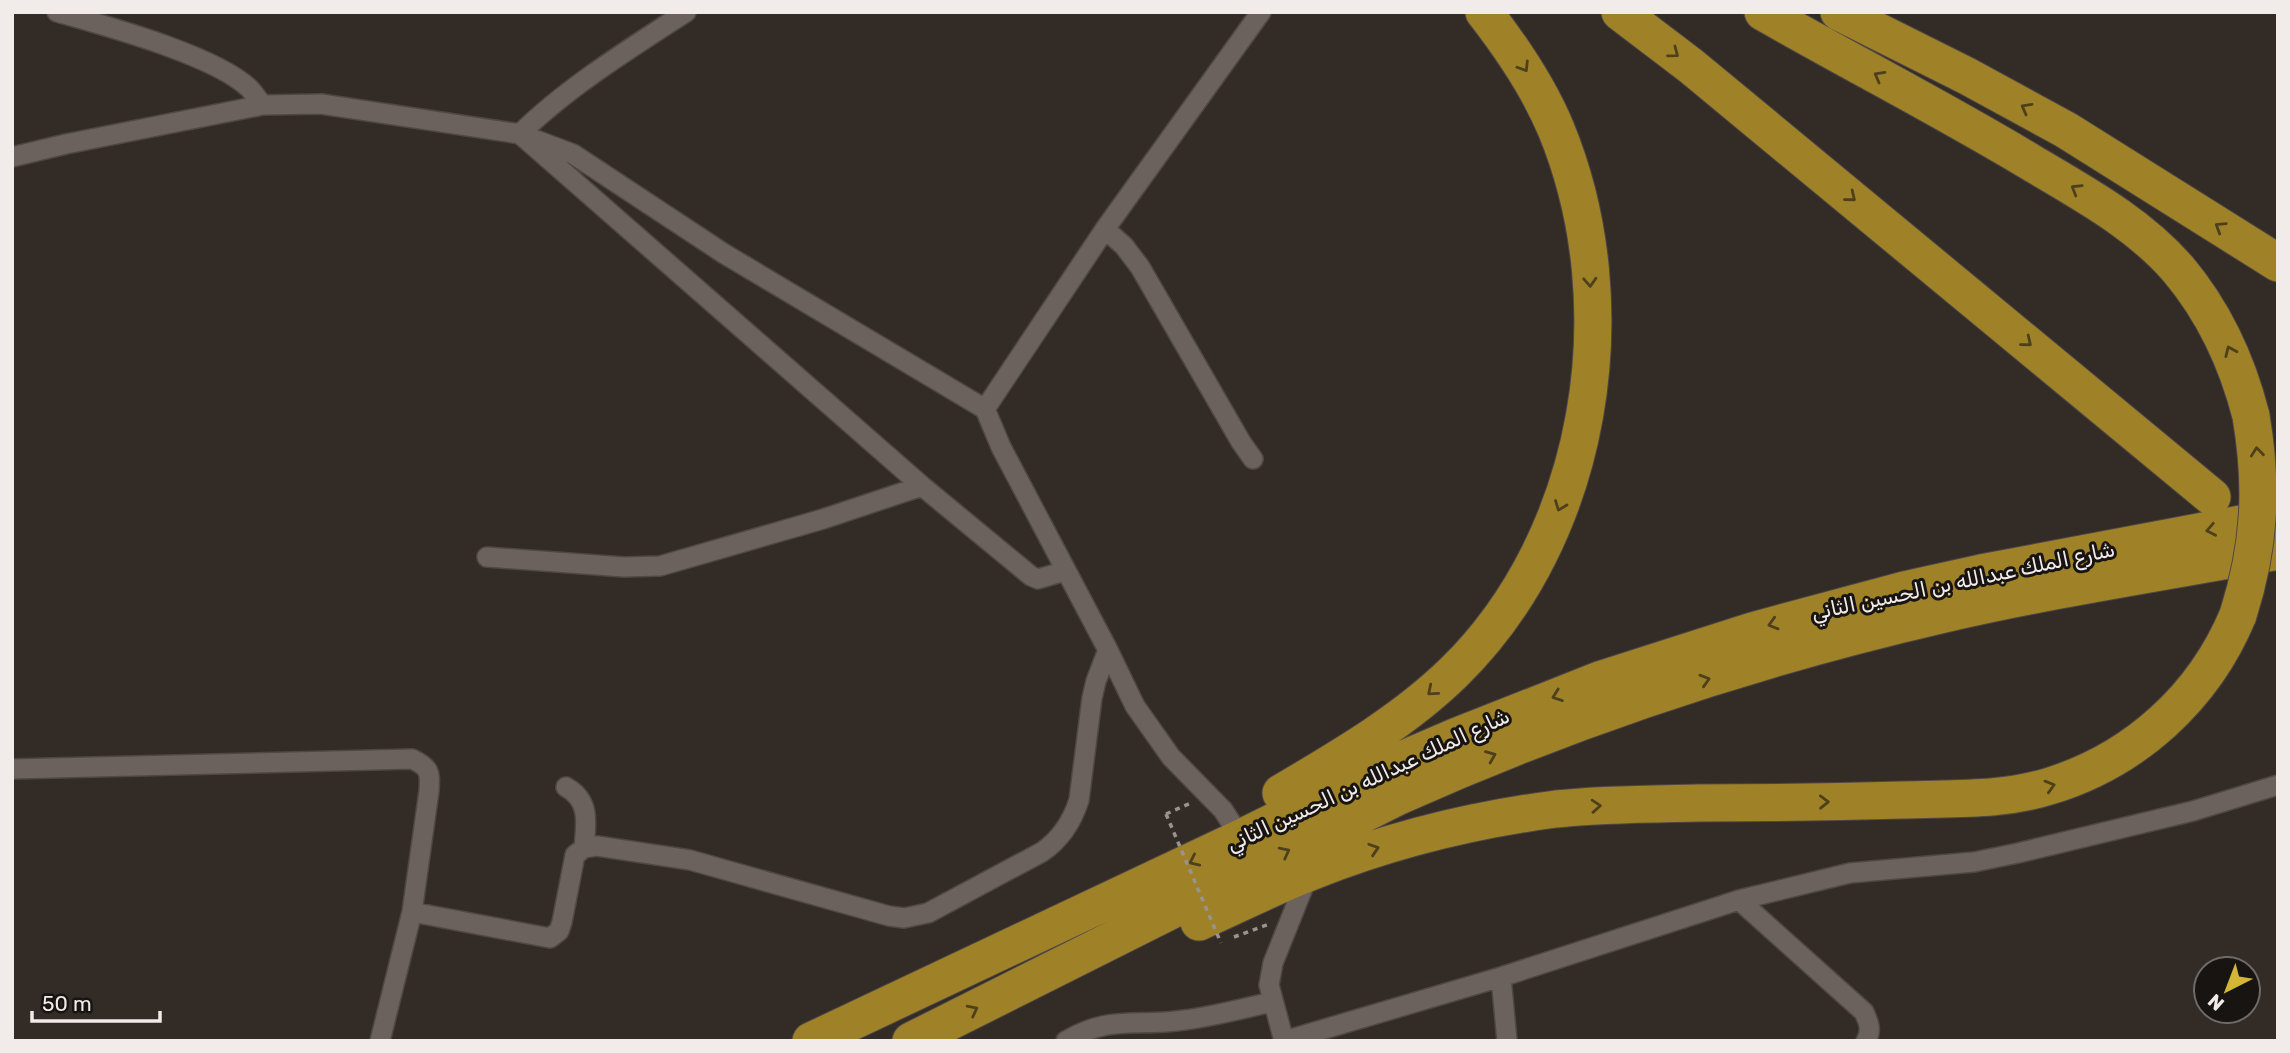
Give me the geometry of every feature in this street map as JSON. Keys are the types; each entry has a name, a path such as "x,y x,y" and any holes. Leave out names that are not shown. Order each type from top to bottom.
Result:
{"highway":[{"path":"1241,838 1254,817 1271,799 1388,725 1454,673 1474,651 1510,603 1541,551 1573,466 1586,407 1591,347 1591,283 1585,232 1577,195 1556,129 1524,67 1484,12"},
{"path":"1620,12 1701,74 2212,497"},
{"path":"1016,988 1044,989 1071,982 1310,872 1380,847 1473,822 1558,809 1644,803 1857,802 1980,798 2048,787 2111,760 2166,719 2207,674 2238,615 2253,561 2260,483 2251,416 2243,383 2231,352 2210,313 2177,268 2128,222 2017,154 1763,12"},
{"path":"1839,12 1967,76 2066,130 2278,263"},
{"name":"شارع الملك عبدالله بن الحسين الثاني","path":"811,1041 1241,838 1311,802 1467,732 1602,679 1726,638 1828,609 1981,573 2278,517"},
{"name":"شارع الملك عبدالله بن الحسين الثاني","path":"912,1041 1399,796 1463,767 1619,708 1779,657 1940,615 2022,597 2278,551"}],"street":[{"path":"57,12 170,49 221,70 248,88 262,105"},
{"path":"520,134 563,97 686,12"},
{"path":"985,409 1105,229 1261,12"},
{"path":"12,157 262,105 321,104 520,134 573,154 723,253 985,409 1001,447 1146,724 1171,757 1223,810 1241,838"},
{"path":"520,134 922,485 1031,576 1038,579 1065,571"},
{"path":"1105,229 1124,246 1140,267 1252,459"},
{"path":"487,557 624,567 660,566 811,522 922,485"},
{"path":"412,912 550,938 559,931 562,922 575,855 584,848 597,846 690,860 889,916 904,918 929,913 1056,842 1074,815 1079,800 1092,698 1108,650"},
{"path":"12,769 412,759 423,764 430,774 412,912 380,1041"},
{"path":"1310,872 1273,963 1269,985 1284,1041 1501,977 1739,900 1850,873 1974,862 2018,853 2193,811 2278,785"},
{"path":"566,787 581,798 585,807 584,848"},
{"path":"1739,900 1864,1012 1870,1032 1866,1041"},
{"path":"1501,977 1507,1041"},
{"path":"1066,1041 1098,1025 1119,1022 1174,1022 1272,1002"}],"path":[{"path":"1186,805 1166,814 1222,943"},
{"path":"1233,938 1255,928"}]}
